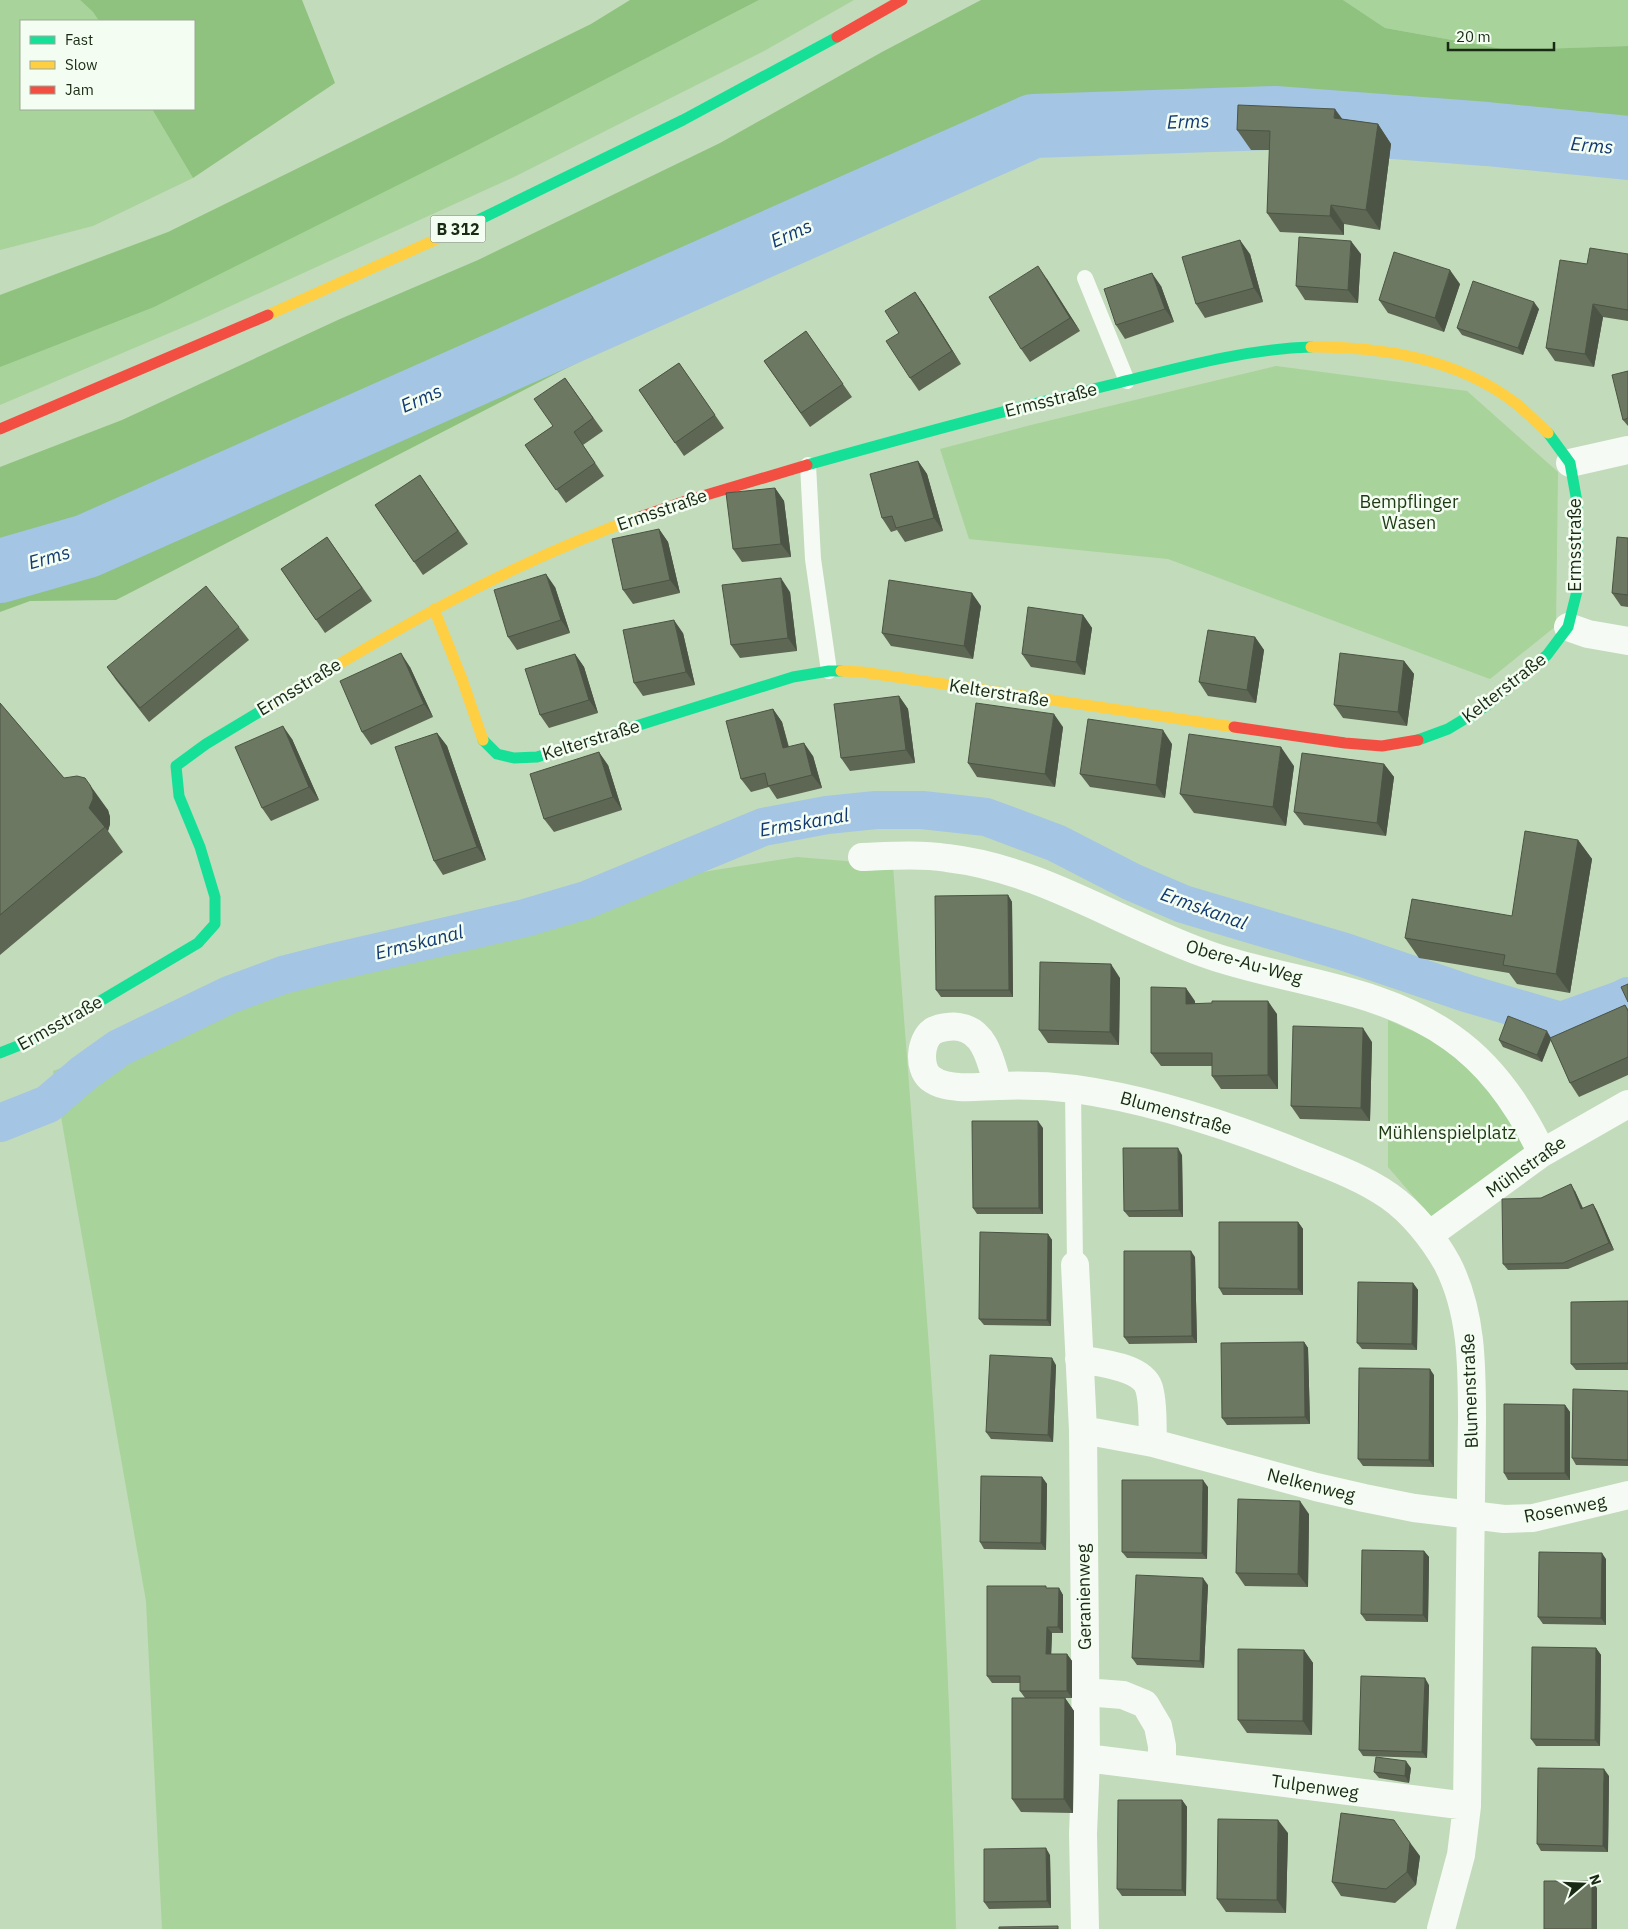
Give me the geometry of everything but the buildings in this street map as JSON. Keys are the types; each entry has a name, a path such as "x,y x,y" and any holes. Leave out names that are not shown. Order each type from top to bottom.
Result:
{"main road":[{"name":"B 312","path":"0,429 270,314 485,217 753,82 840,36 902,0"},
{"name":"Ermsstraße","path":"0,1053 38,1038 198,943 215,924 215,897 200,847 179,796 176,766 221,734 434,609 521,564 595,533 686,501 1007,410 1225,357 1286,348 1330,347 1379,350 1431,362 1478,380 1514,402 1548,433 1570,463 1577,502 1578,551 1577,591 1568,627"},
{"name":"Kelterstraße","path":"434,609 462,679 483,740 497,754 514,758 537,757 793,677 829,671 889,676 1188,722 1345,743 1382,746 1416,741 1448,730 1486,706 1548,655 1568,627"}],"street":[{"path":"1570,463 1628,450"},
{"path":"1568,627 1588,634 1628,641"},
{"name":"Obere-Au-Weg","path":"862,857 908,856 948,858 1014,874 1078,897 1143,928 1213,956 1367,997 1400,1009 1429,1023 1453,1038 1480,1061 1505,1091 1534,1136 1542,1153"},
{"name":"Blumenstraße","path":"998,1086 1073,1089 1128,1098 1232,1128 1336,1168 1368,1183 1390,1197 1428,1235 1447,1263 1460,1298 1469,1332 1472,1364 1471,1515 1467,1806 1461,1855 1441,1929"},
{"name":"Mühlstraße","path":"1428,1235 1542,1153 1628,1104"},
{"name":"Geranienweg","path":"1075,1265 1082,1430 1086,1758 1083,1834 1084,1929"},
{"path":"1079,1360 1136,1372 1148,1386 1152,1413 1153,1443"},
{"name":"Nelkenweg","path":"1082,1430 1153,1443 1345,1494 1414,1508 1471,1515"},
{"name":"Rosenweg","path":"1471,1515 1504,1519 1533,1518 1628,1495"},
{"path":"1085,1692 1123,1695 1145,1704 1158,1726 1162,1746 1162,1766"},
{"name":"Tulpenweg","path":"1086,1758 1162,1766 1467,1806"}],"lane":[{"path":"1085,278 1127,381"},
{"path":"808,465 813,559 829,671"},
{"path":"1073,1089 1075,1265"}],"green space":[{"path":"0,0 80,0 98,20 20,20 20,110 153,110 193,178 93,226 0,250"},
{"path":"80,0 302,0 335,83 193,178 153,110 195,110 195,20 98,20"},
{"path":"630,0 759,0 476,146 154,307 0,367 0,295 168,232 591,24"},
{"path":"759,0 854,0 764,51 514,177 200,320 0,405 0,360 476,146"},
{"path":"981,0 1343,0 1385,28 1508,50 1628,46 1628,135 1375,127 1242,119 1052,126 563,370 116,600 30,601 0,612 0,467 122,420 340,319 478,260 720,143 882,52"},
{"path":"1343,0 1628,0 1628,46 1508,50 1385,28"},
{"name":"Bempflinger Wasen","path":"1276,366 1467,391 1558,472 1556,626 1490,679 1168,559 969,539 940,449"},
{"path":"797,857 893,865 936,1447 953,1808 956,1929 162,1929 146,1601 53,1071 277,991 590,890"},
{"name":"Mühlenspielplatz","path":"1388,1020 1439,1043 1483,1083 1514,1117 1527,1148 1433,1219 1388,1167"}],"waterway":[{"name":"Erms","path":"0,571 87,546 1033,126 1275,118 1487,134 1628,148"},
{"name":"Ermskanal","path":"0,1123 48,1104 84,1073 119,1048 229,995 283,975 525,918 586,900 763,827 827,815 876,810 922,810 986,817 1056,843 1132,882 1183,904 1345,952 1466,993 1561,1021 1628,996"}],"traffic: fast":[{"path":"466,226 683,120 837,37"},
{"path":"807,465 1001,412 1190,365 1262,351 1311,347"},
{"path":"1418,740 1448,729 1486,706 1547,655 1568,627 1577,591 1577,502 1570,463 1548,433"},
{"path":"483,740 497,754 514,758 537,757 793,677 841,671"},
{"path":"0,1053 38,1038 198,943 215,924 215,897 200,847 179,796 176,766 206,744 264,709"}],"traffic: slow":[{"path":"268,315 466,226"},
{"path":"1311,347 1364,349 1417,358 1443,365 1492,387 1514,402 1548,433"},
{"path":"264,709 447,603 542,557 640,517"},
{"path":"434,609 462,679 483,740"},
{"path":"841,671 862,672 1234,727"}],"traffic: jam":[{"path":"837,37 902,0"},
{"path":"0,429 268,315"},
{"path":"640,517 686,501 807,465"},
{"path":"1234,727 1345,743 1382,746 1418,740"}]}
